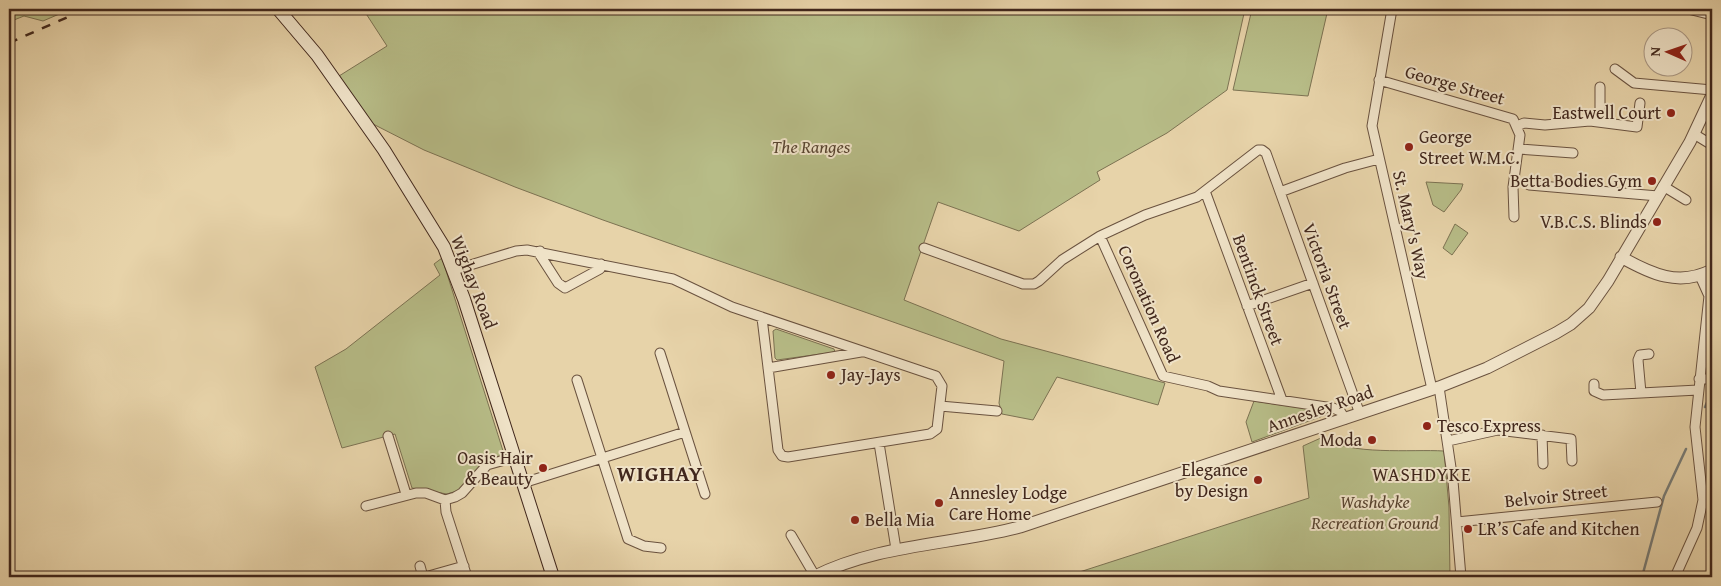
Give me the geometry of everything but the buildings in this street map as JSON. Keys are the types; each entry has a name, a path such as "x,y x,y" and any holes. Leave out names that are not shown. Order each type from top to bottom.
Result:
{"main road":[{"name":"Wighay Road","path":"278,9 317,55 388,155 435,230 454,270 553,577"}],"street":[{"name":"St. Mary's Way","path":"1392,9 1372,126 1448,441 1461,577"},
{"path":"1688,9 1712,14"},
{"path":"1616,69 1634,83 1712,90"},
{"name":"George Street","path":"1379,80 1513,119 1518,126 1519,149 1513,187 1514,217"},
{"path":"1600,86 1600,122"},
{"name":"Annesley Road","path":"814,577 852,561 896,549 992,534 1020,527 1360,414 1487,368 1571,324 1598,296 1694,134 1712,95"},
{"path":"1518,126 1528,123 1545,125 1600,122 1637,127 1640,103"},
{"path":"1694,134 1712,145"},
{"path":"1519,149 1572,154"},
{"name":"Victoria Street","path":"1205,191 1258,150 1266,153 1360,414"},
{"path":"1280,192 1345,168 1379,159"},
{"path":"1529,185 1660,191 1686,200"},
{"path":"924,248 1029,285 1039,281 1062,260 1100,236 1144,215 1197,197 1205,191"},
{"name":"Bentinck Street","path":"1205,191 1282,400"},
{"name":"Coronation Road","path":"1100,236 1163,376 1208,386 1219,392 1334,408 1340,410 1345,419"},
{"path":"454,270 516,251 540,251 673,279 732,307 936,376 942,386 938,426 933,433 788,457 782,456 778,450 762,318"},
{"path":"540,251 540,255 558,283 566,288 600,268 601,264"},
{"path":"1621,257 1647,271 1666,277 1686,279 1700,276 1712,270"},
{"path":"1675,577 1708,500 1695,427 1709,296 1700,276"},
{"path":"1247,306 1313,283"},
{"path":"768,368 863,352"},
{"path":"660,353 705,494"},
{"path":"1641,392 1638,360 1640,355 1649,354"},
{"path":"1699,379 1712,379"},
{"path":"577,380 628,540 644,546 661,548"},
{"path":"1594,384 1594,391 1603,395 1698,390"},
{"path":"940,406 997,411"},
{"path":"1448,441 1498,430 1542,434 1571,439 1572,460"},
{"path":"523,483 685,432"},
{"path":"1542,434 1544,464"},
{"path":"388,436 406,494"},
{"path":"878,442 896,549"},
{"path":"366,506 406,494 426,493 445,500 462,493 487,465 515,457"},
{"path":"445,500 446,512 467,577"},
{"name":"Belvoir Street","path":"1457,522 1657,502"},
{"path":"791,535 814,577"},
{"path":"420,566 424,577 464,566"}],"green space":[{"path":"9,9 71,9 43,21 24,16 14,20"},
{"name":"The Ranges","path":"363,9 1245,9 1227,90 1167,133 1097,172 1100,180 1019,231 938,202 904,300 1001,339 1165,383 1158,405 1057,377 1033,420 1002,414 999,403 1004,361 603,220 424,150 373,124 339,76 387,46"},
{"path":"1252,9 1328,9 1308,96 1233,90"},
{"path":"1426,182 1463,184 1461,190 1444,212 1433,205"},
{"path":"1455,224 1468,233 1452,255 1443,248"},
{"path":"442,258 504,454 483,462 460,490 447,494 412,488 395,434 342,448 315,367 346,349 440,275 434,264"},
{"path":"776,329 834,349 835,352 777,360 775,358 773,331"},
{"path":"1254,401 1315,410 1328,414 1252,442 1246,422"},
{"name":"Washdyke Recreation Ground","path":"1323,437 1334,443 1364,449 1444,451 1449,507 1450,577 1064,577 1309,498 1303,446"}],"waterway":[{"path":"1705,407 1712,391"},
{"path":"1642,577 1664,496 1686,449"}],"railway":[{"path":"9,43 86,9"}],"place":[{"name":"Eastwell Court","path":"1671,113"},
{"name":"George Street W.M.C.","path":"1409,147"},
{"name":"Betta Bodies Gym","path":"1652,181"},
{"name":"V.B.C.S. Blinds","path":"1657,222"},
{"name":"Jay-Jays","path":"831,375"},
{"name":"Tesco Express","path":"1427,426"},
{"name":"Moda","path":"1372,440"},
{"name":"Oasis Hair & Beauty","path":"543,468"},
{"name":"Elegance by Design","path":"1258,480"},
{"name":"Annesley Lodge Care Home","path":"939,503"},
{"name":"Bella Mia","path":"855,520"},
{"name":"LR’s Cafe and Kitchen","path":"1468,529"}],"district":[{"name":"WIGHAY","path":"660,473"},
{"name":"WASHDYKE","path":"1422,474"}]}
